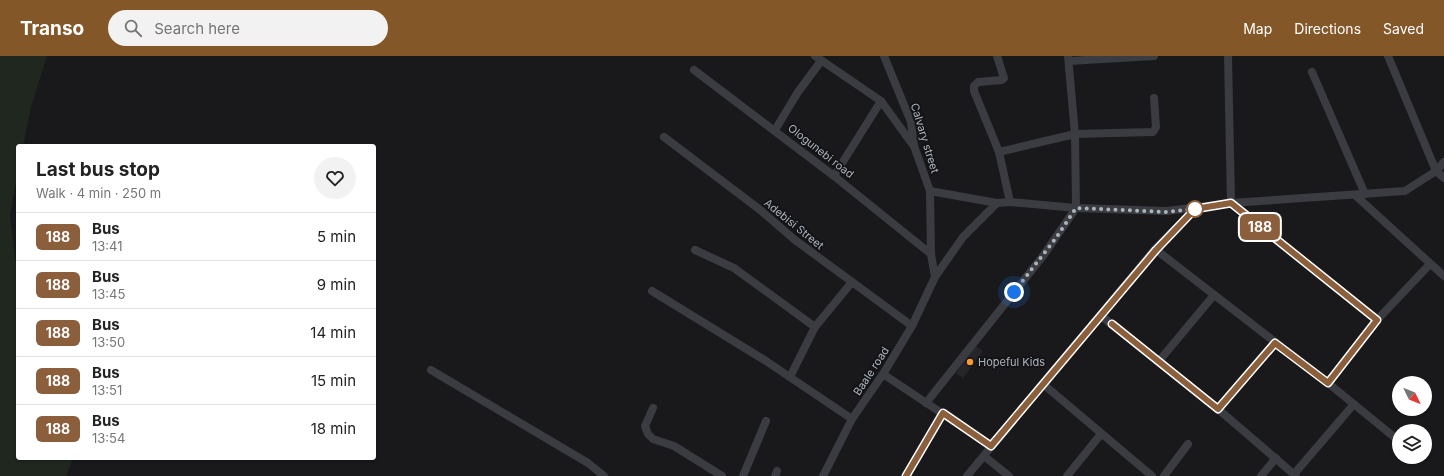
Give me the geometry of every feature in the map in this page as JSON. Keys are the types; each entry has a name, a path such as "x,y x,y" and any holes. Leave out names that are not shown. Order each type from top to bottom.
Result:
{"street":[{"name":"Calvary street","path":"884,56 910,122 914,146 930,191 931,254 935,277"},
{"path":"997,56 1004,78 1002,80 978,82 974,86 974,91 999,152 1010,202"},
{"path":"926,403 1043,256 1076,208 1075,134 1069,58 1154,56"},
{"path":"1228,56 1231,203"},
{"path":"1388,56 1436,171 1444,178"},
{"path":"775,130 818,58 881,101 914,146"},
{"name":"Ologunebi road","path":"694,70 775,130 931,254"},
{"path":"1312,72 1365,194"},
{"path":"999,152 1075,134 1153,132 1156,127 1154,98"},
{"path":"834,176 881,101"},
{"name":"Adebisi Street","path":"664,137 852,282 912,326"},
{"path":"930,191 997,203 1010,202 1076,208 1167,212 1231,203 1405,191 1436,171 1444,162"},
{"path":"1355,195 1444,276"},
{"name":"Baale road","path":"823,476 852,419 883,374 912,326 935,277 963,237 997,203"},
{"path":"1231,203 1377,320"},
{"path":"967,476 1100,315 1156,250 1195,209"},
{"path":"695,250 734,268 815,327"},
{"path":"1156,250 1328,383 1392,435"},
{"path":"1328,383 1377,320 1430,264"},
{"path":"790,377 815,327 852,282"},
{"path":"652,291 790,377 852,419"},
{"path":"1159,361 1214,295"},
{"path":"1100,315 1218,409 1295,475 1354,404"},
{"path":"1218,409 1275,343"},
{"path":"431,370 588,463 604,476"},
{"path":"883,374 991,446"},
{"path":"1043,384 1152,476"},
{"path":"653,408 645,426 648,434 653,439 674,446 722,476"},
{"path":"906,476 943,413"},
{"path":"743,476 766,421"},
{"path":"1067,476 1101,434"},
{"path":"1164,476 1188,444"},
{"path":"984,456 1009,476"},
{"path":"1261,476 1276,458"}],"shaded area":[{"path":"0,56 47,56 31,107 23,144 16,144 16,183 10,215 16,264 16,460 72,460 66,476 0,476"},
{"name":"Hopeful Kids","path":"976,346 983,351 963,378 956,373"}],"bus line":[{"name":"188","path":"906,476 943,413 991,446 1156,250 1195,209 1231,203 1377,320 1328,383 1275,343 1218,409 1112,324"}],"place":[{"name":"Hopeful Kids","path":"970,362"}],"route":[{"path":"1014,292 1043,256 1076,208 1167,212 1195,209"}]}
